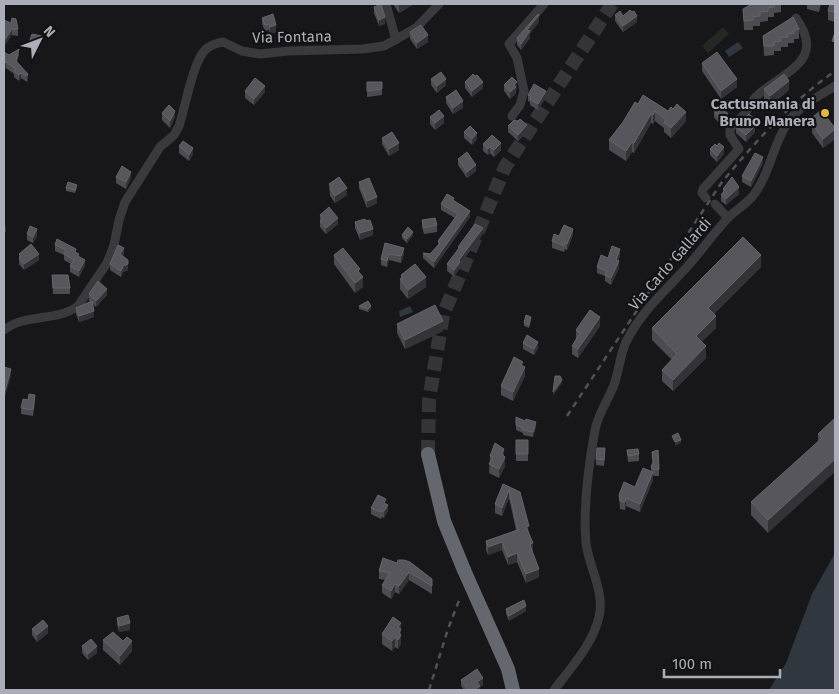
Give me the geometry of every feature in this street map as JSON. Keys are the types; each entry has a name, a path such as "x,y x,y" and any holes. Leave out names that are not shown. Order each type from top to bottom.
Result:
{"highway":[{"path":"428,454 444,521 508,669 513,690"}],"street":[{"path":"386,4 396,40"},
{"name":"Via Fontana","path":"4,330 12,323 63,314 78,306 107,263 114,245 125,202 160,147 174,135 180,126 197,64 204,51 211,46 223,42 242,51 260,54 288,51 362,49 384,46 416,28 439,4"},
{"path":"512,116 520,105 524,91 517,58 509,44 544,4"},
{"path":"706,198 702,193 703,189 739,149 730,135 730,129 747,109 749,103 779,78 800,64 805,56 807,51 806,33 796,18"},
{"name":"Via Carlo Gallardi","path":"554,690 588,642 599,615 599,591 586,545 585,517 589,473 595,430 614,385 625,343 645,311 728,218 751,198 765,178 788,122 804,107 835,86"},
{"path":"715,204 728,218"}],"shaded area":[{"path":"723,27 729,34 708,53 702,46"},
{"path":"738,42 743,48 729,57 725,51"},
{"path":"410,306 413,312 400,317 399,311"},
{"path":"835,553 835,690 769,690 786,663 812,594"}],"building":[{"path":"381,4 385,17 379,20 374,7"},
{"path":"752,4 774,4 774,7 768,8 768,11 760,12 760,16 753,17 753,20 744,21 743,9"},
{"path":"830,4 835,4 835,12 828,11"},
{"path":"630,10 634,11 637,16 623,26 615,15 620,11 623,16"},
{"path":"273,14 276,25 270,27 269,24 265,25 262,18"},
{"path":"538,14 527,30 530,31 521,44 517,38"},
{"path":"793,17 799,29 794,30 794,33 788,34 788,37 781,37 781,41 774,42 774,46 764,46 763,36"},
{"path":"12,18 16,19 18,29 12,29 4,41 4,20 11,23"},
{"path":"421,25 428,35 417,43 410,32"},
{"path":"32,34 42,36 38,47 29,43"},
{"path":"19,49 16,61 28,74 27,76 21,73 19,75 14,71 16,69 6,62 4,64 4,52 9,55"},
{"path":"717,52 737,79 721,91 702,63"},
{"path":"441,72 446,79 437,86 431,79"},
{"path":"473,74 477,75 483,82 472,91 465,82"},
{"path":"784,74 789,81 770,96 764,89"},
{"path":"512,77 517,82 514,85 516,87 510,92 504,85"},
{"path":"255,78 265,86 254,99 245,91"},
{"path":"367,82 382,82 382,89 367,91"},
{"path":"534,84 546,91 538,104 530,99 531,97 528,95"},
{"path":"456,90 463,101 453,108 446,97"},
{"path":"643,95 668,111 677,104 686,112 671,128 664,122 666,120 655,111 653,115 651,114 634,143 632,142 626,151 609,140 635,102 638,104"},
{"path":"169,105 175,111 170,121 162,113"},
{"path":"721,105 728,114 721,120 714,110"},
{"path":"439,110 444,116 435,123 430,117"},
{"path":"821,110 835,128 823,139 812,123 816,120 813,117"},
{"path":"749,114 755,119 752,123 755,126 746,135 736,127"},
{"path":"520,119 527,125 518,135 508,126 514,120 518,121"},
{"path":"470,126 477,133 472,139 464,132"},
{"path":"392,132 399,143 389,149 382,138"},
{"path":"492,135 501,143 494,150 490,147 488,149 483,144"},
{"path":"183,141 193,148 189,155 179,146"},
{"path":"719,143 724,147 717,156 710,149"},
{"path":"467,152 476,165 467,172 458,159"},
{"path":"755,153 763,157 751,181 742,176"},
{"path":"122,166 131,172 126,182 116,177"},
{"path":"339,177 347,188 335,196 329,184"},
{"path":"732,177 739,187 726,199 721,195"},
{"path":"369,178 377,197 367,201 359,182"},
{"path":"68,182 77,185 75,190 66,188"},
{"path":"447,194 470,211 434,262 423,253 430,254 440,243 438,241 458,214 441,204"},
{"path":"329,207 338,218 326,228 320,221 323,219 320,215"},
{"path":"435,218 437,225 424,228 422,220"},
{"path":"365,219 366,221 370,220 373,229 360,233 355,222"},
{"path":"475,224 483,228 459,260 460,262 454,270 447,264"},
{"path":"564,225 573,229 567,244 565,242 564,246 552,241 554,234 559,236"},
{"path":"30,226 37,229 33,237 27,234"},
{"path":"408,227 413,232 407,239 402,235"},
{"path":"743,237 761,255 708,308 716,316 696,336 706,346 673,380 662,370 677,354 652,328"},
{"path":"57,239 76,249 75,252 79,254 78,256 85,260 79,271 70,266 74,260 64,254 66,250 55,245"},
{"path":"385,243 404,248 401,256 389,254 387,261 381,259"},
{"path":"31,244 39,254 24,264 19,258 21,256 19,254"},
{"path":"118,245 124,248 120,254 128,260 128,264 123,266 121,271 110,264"},
{"path":"612,246 620,249 616,260 619,261 611,278 605,275 607,271 597,267 601,255 608,258"},
{"path":"343,248 360,269 358,271 363,277 355,283 334,255"},
{"path":"415,264 426,277 408,290 400,279 403,277 401,275"},
{"path":"52,275 68,275 70,288 53,288"},
{"path":"98,281 107,289 96,301 89,294"},
{"path":"92,301 94,311 79,316 76,308"},
{"path":"368,301 371,306 368,309 359,306"},
{"path":"435,305 443,321 405,340 397,324"},
{"path":"590,310 600,317 578,349 572,346 580,333 576,330"},
{"path":"526,315 531,317 529,325 524,323"},
{"path":"527,335 538,342 534,349 523,343"},
{"path":"514,357 523,362 521,365 525,367 513,392 501,386"},
{"path":"4,367 11,369 4,394"},
{"path":"555,376 560,376 562,380 553,392"},
{"path":"29,394 35,395 33,410 21,408 23,399 28,400"},
{"path":"516,417 525,421 526,419 536,422 533,432 523,430 523,428 516,425"},
{"path":"835,418 835,459 768,520 751,502 822,438 818,434"},
{"path":"678,433 681,440 675,442 672,436"},
{"path":"516,440 528,440 528,454 516,454"},
{"path":"495,443 504,449 502,454 505,457 499,469 489,464 493,457 490,456"},
{"path":"597,448 605,448 604,460 596,459"},
{"path":"638,449 639,454 628,456 627,450"},
{"path":"658,450 659,469 654,470 651,467 653,462 652,452"},
{"path":"643,468 653,472 640,504 626,498 625,502 620,501 619,495 624,482 635,487"},
{"path":"503,484 520,492 529,526 526,527 533,543 530,544 539,569 526,574 517,553 508,557 502,542 488,547 486,541 518,530 509,490 502,508 495,504"},
{"path":"378,495 386,499 384,503 388,505 381,512 371,508"},
{"path":"383,558 397,563 398,560 410,562 432,579 432,586 409,572 399,586 395,584 391,591 382,585 390,573 379,571"},
{"path":"524,600 526,606 509,616 506,609"},
{"path":"128,615 130,623 119,626 117,618"},
{"path":"393,617 401,623 398,627 401,629 399,633 401,635 398,640 395,637 392,641 382,634"},
{"path":"43,620 48,626 37,635 32,629"},
{"path":"113,632 123,641 127,637 132,641 120,656 103,640"},
{"path":"91,639 97,646 88,654 82,646"},
{"path":"477,669 483,678 477,682 480,686 474,690 468,690 461,680"}],"tunnel":[{"path":"428,454 429,400 443,315 505,167 612,4"}],"railway":[{"path":"567,416 722,182 789,109 835,71"},
{"path":"429,690 460,598"}],"place":[{"name":"Cactusmania di Bruno Manera","path":"825,113"}]}
